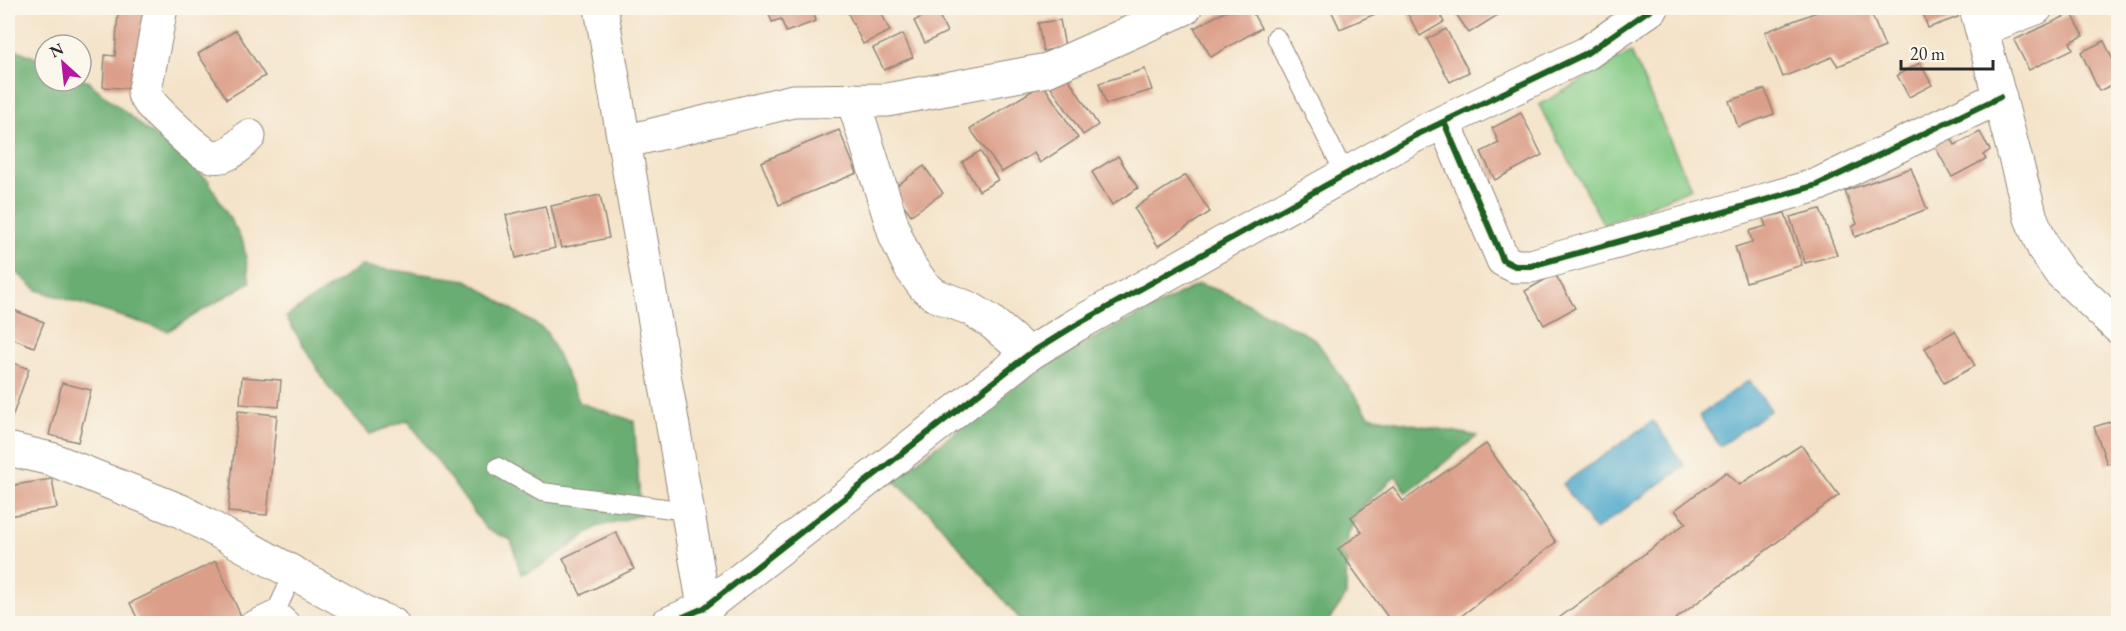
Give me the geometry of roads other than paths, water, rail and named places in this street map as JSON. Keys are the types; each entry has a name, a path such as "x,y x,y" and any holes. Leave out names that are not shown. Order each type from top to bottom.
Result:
{"street":[{"path":"161,8 144,94 151,106 203,154 220,156 234,152 249,136"},
{"path":"601,8 706,616"},
{"path":"624,142 793,101 887,100 1047,70 1185,8"},
{"path":"667,624 706,616 1029,354 1076,325 1414,136 1587,53 1652,8"},
{"path":"2036,8 1979,18 2031,218 2044,249 2059,271 2118,327"},
{"path":"1444,122 1503,260 1515,266 1531,266 1817,185 2000,97"},
{"path":"853,100 896,237 910,267 923,285 935,295 971,309 990,321 1029,354"},
{"path":"8,449 51,459 181,511 369,615 392,624"}],"lane":[{"path":"1276,37 1346,174"},
{"path":"498,467 542,492 687,511"},
{"path":"244,624 277,609 294,573"},
{"path":"277,609 293,624"}],"water":[{"path":"1749,380 1771,410 1720,446 1699,416"},
{"path":"1653,421 1685,466 1595,530 1563,484"}]}
